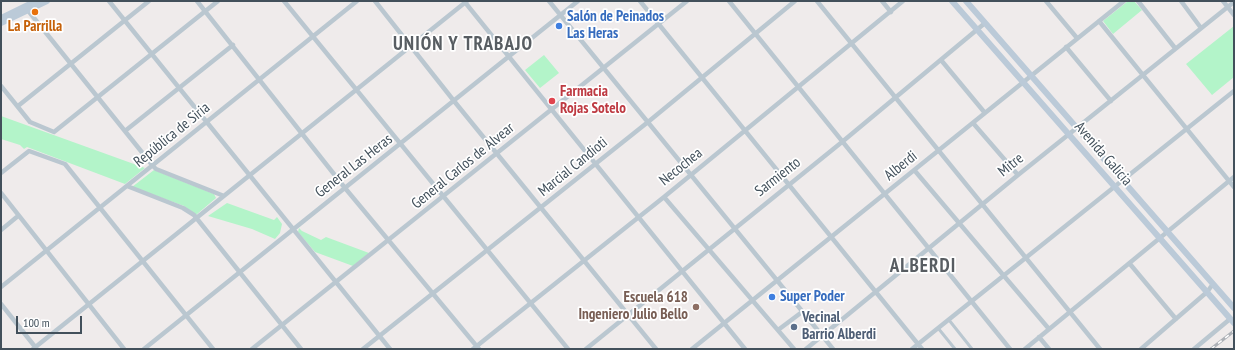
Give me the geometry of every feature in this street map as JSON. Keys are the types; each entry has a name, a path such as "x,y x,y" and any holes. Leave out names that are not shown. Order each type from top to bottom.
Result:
{"main road":[{"path":"27,8 36,1"},
{"path":"1,21 27,8 47,1"},
{"name":"Avenida Galicia","path":"952,1 1232,321"},
{"name":"Avenida Galicia","path":"968,2 1234,308"}],"street":[{"path":"109,1 390,349"},
{"path":"18,106 149,1"},
{"path":"197,1 345,188 433,293 476,348"},
{"path":"1,86 30,122 54,132 218,1"},
{"path":"284,1 568,349"},
{"name":"República de Siria","path":"1,287 357,1"},
{"path":"375,1 454,102 656,349"},
{"path":"1,304 35,348 465,1 508,58 745,349"},
{"path":"549,1 833,349"},
{"name":"General Las Heras","path":"144,349 454,102 578,1"},
{"path":"640,1 922,349"},
{"name":"General Carlos de Alvear","path":"252,349 687,1"},
{"path":"729,1 1010,349"},
{"name":"Marcial Candioti","path":"363,349 648,122 795,1"},
{"path":"817,1 1069,313 1100,349"},
{"path":"882,1 891,12"},
{"name":"Necochea","path":"476,348 530,303 664,197 903,1"},
{"path":"1046,1 1077,38"},
{"name":"Alberdi","path":"692,349 915,171 1030,75 1124,1"},
{"path":"1138,1 1176,48"},
{"path":"1181,1 1202,28"},
{"path":"1223,1 1234,15"},
{"name":"Mitre","path":"806,349 930,249 982,204 1234,2"},
{"path":"27,8 156,169 224,196"},
{"path":"1099,21 1142,76 1234,187"},
{"name":"Sarmiento","path":"586,349 788,184 842,142 985,23"},
{"path":"125,132 233,45"},
{"path":"1066,47 1111,101"},
{"path":"941,60 985,113"},
{"path":"912,349 1234,91"},
{"path":"973,123 1018,175"},
{"path":"1,174 29,151 65,164 213,349"},
{"path":"915,171 1049,329"},
{"path":"1025,349 1130,264 1159,237 1234,177"},
{"path":"127,186 183,208 197,218 301,349"},
{"path":"1,194 124,349"},
{"path":"664,197 794,349"},
{"path":"1,230 18,216"},
{"path":"1130,264 1176,319"},
{"path":"1141,349 1207,292 1213,284"},
{"path":"778,330 802,312"},
{"path":"948,320 972,349"},
{"path":"1194,349 1232,321"},
{"path":"938,328 955,349"},
{"path":"1039,337 1049,349"}],"green space":[{"path":"1128,1 1134,1 1142,10 1113,34 1103,21"},
{"path":"1234,26 1234,77 1212,95 1186,64"},
{"path":"544,55 559,73 540,88 525,70"},
{"path":"1,116 145,168 125,184 27,147 24,149 20,145 1,139"},
{"path":"154,170 214,194 216,198 196,215 184,206 132,187"},
{"path":"227,203 274,220 277,217 282,224 280,233 275,239 252,229 208,216"},
{"path":"299,228 321,240 326,237 369,253 353,266 315,252 298,232"}],"railway":[{"path":"1211,349 1234,331"}],"place":[{"name":"La Parrilla","path":"35,12"},
{"name":"Salón de Peinados Las Heras","path":"559,26"},
{"name":"Farmacia Rojas Sotelo","path":"552,101"},
{"name":"Super Poder","path":"772,297"},
{"name":"Escuela 618 Ingeniero Julio Bello","path":"696,307"},
{"name":"Vecinal Barrio Alberdi","path":"794,327"}],"district":[{"name":"UNIÓN Y TRABAJO","path":"463,45"},
{"name":"ALBERDI","path":"923,267"}]}
